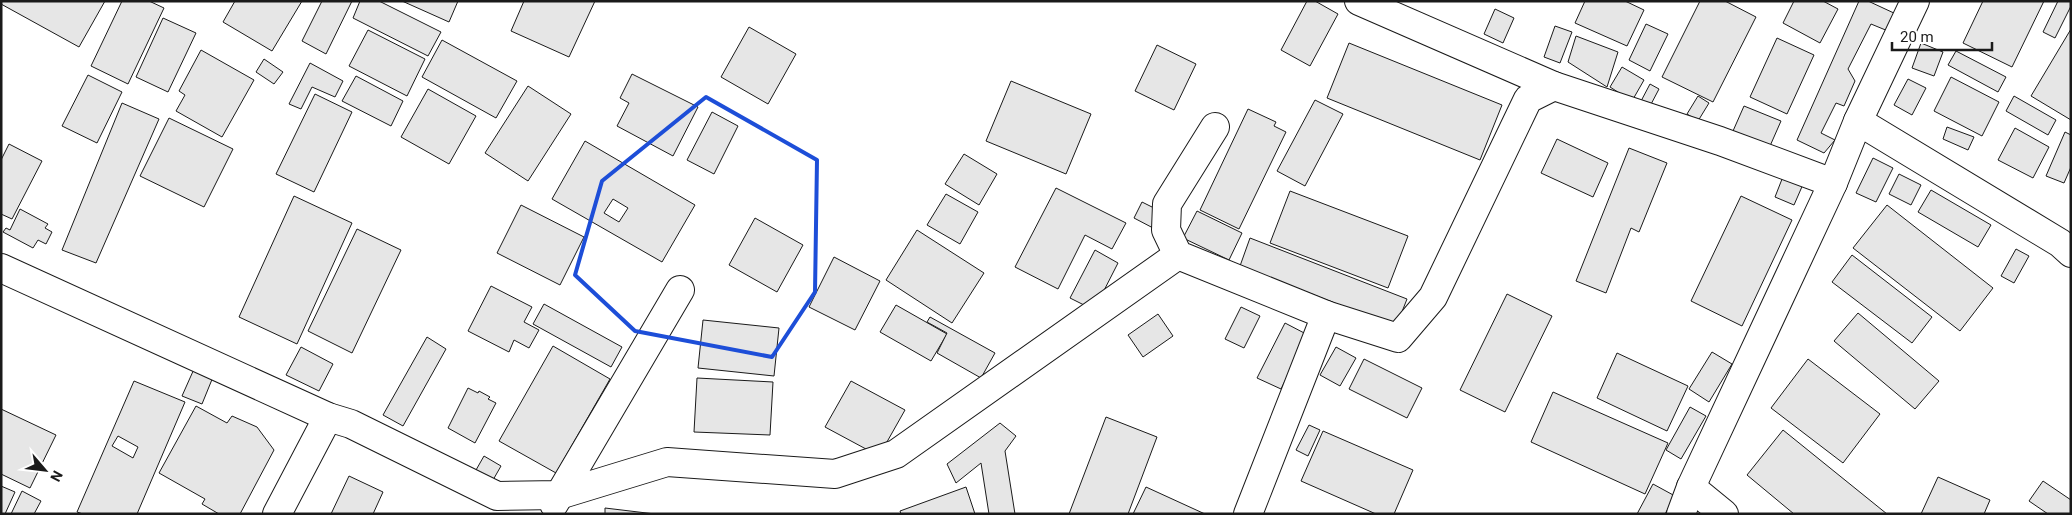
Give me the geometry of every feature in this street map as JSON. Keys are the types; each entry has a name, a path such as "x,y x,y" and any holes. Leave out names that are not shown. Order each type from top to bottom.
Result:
{"street":[{"path":"1359,1 1554,86 1720,141 1833,183"},
{"path":"1681,514 1691,487 1833,183 1858,121 1914,1"},
{"path":"1215,127 1167,204 1166,230 1178,255 1326,315 1398,338 1433,297 1528,99 1554,86"},
{"path":"1858,121 2060,243 2071,253"},
{"path":"1,268 328,417 350,424 497,496 554,504 667,462 835,474 896,454 1178,255"},
{"path":"554,504 680,290"},
{"path":"1248,514 1326,315"},
{"path":"277,514 328,417"},
{"path":"1691,487 1724,514"}],"highlighted area":[{"path":"706,97 817,160 815,292 772,357 635,331 575,275 602,181"}],"building":[{"path":"1,1 105,1 79,47 1,4"},
{"path":"122,1 149,1 164,8 128,84 91,66"},
{"path":"235,1 302,1 272,51 223,22"},
{"path":"322,1 352,1 326,54 302,41"},
{"path":"360,1 379,1 441,32 428,56 353,18"},
{"path":"402,1 458,1 449,22"},
{"path":"524,1 595,1 569,57 511,31"},
{"path":"1307,1 1315,1 1338,14 1310,66 1281,50"},
{"path":"1585,1 1625,1 1644,10 1627,46 1575,23"},
{"path":"1700,1 1725,1 1756,17 1713,102 1662,77"},
{"path":"1794,1 1823,1 1838,9 1820,43 1783,23"},
{"path":"1859,1 1868,1 1896,14 1888,31 1871,24 1848,69 1855,81 1844,106 1836,103 1821,133 1835,140 1824,153 1797,140"},
{"path":"1983,1 2044,1 2012,67 1963,43"},
{"path":"2058,1 2071,1 2071,6 2055,38 2043,32"},
{"path":"1495,9 1514,18 1503,43 1484,34"},
{"path":"163,18 196,33 168,92 136,77"},
{"path":"1646,24 1668,34 1650,71 1629,60"},
{"path":"1555,26 1572,32 1560,63 1544,57"},
{"path":"749,27 796,54 768,104 721,77"},
{"path":"2071,29 2071,120 2031,96"},
{"path":"368,30 425,59 407,96 349,66"},
{"path":"1576,36 1618,52 1607,87 1568,62"},
{"path":"1777,38 1814,55 1787,114 1750,97"},
{"path":"442,40 517,81 496,118 422,77"},
{"path":"1349,43 1502,105 1480,160 1327,98"},
{"path":"1921,43 1943,52 1934,76 1912,68"},
{"path":"1157,45 1196,64 1174,110 1135,91"},
{"path":"201,50 254,80 222,137 176,111 185,95 179,91"},
{"path":"1956,51 2006,77 1998,92 1948,65"},
{"path":"264,59 283,72 274,84 256,72"},
{"path":"310,63 343,81 335,97 312,87 301,109 289,104"},
{"path":"1622,67 1644,80 1632,101 1610,87"},
{"path":"632,74 698,107 673,156 617,126 629,103 620,98"},
{"path":"88,75 122,92 97,143 62,126"},
{"path":"356,76 403,101 391,126 342,101"},
{"path":"1951,77 1999,102 1982,136 1934,111"},
{"path":"1908,79 1926,88 1912,115 1894,105"},
{"path":"1011,81 1091,114 1066,174 986,141"},
{"path":"1650,84 1659,89 1649,108 1640,103"},
{"path":"528,86 571,114 528,181 485,153"},
{"path":"428,89 476,116 449,164 401,137"},
{"path":"315,94 352,112 314,192 276,174"},
{"path":"1698,96 1709,103 1698,121 1687,114"},
{"path":"2014,96 2056,120 2048,135 2006,111"},
{"path":"1315,100 1343,114 1305,186 1277,171"},
{"path":"122,103 159,119 96,263 62,250"},
{"path":"1744,106 1781,121 1770,146 1733,131"},
{"path":"1248,109 1276,122 1274,126 1286,132 1239,229 1200,210"},
{"path":"712,112 738,126 714,174 687,160"},
{"path":"169,118 233,149 204,207 140,176"},
{"path":"1947,127 1974,137 1968,150 1943,139"},
{"path":"2015,128 2049,147 2033,178 1998,160"},
{"path":"2065,132 2071,135 2071,167 2064,183 2046,176"},
{"path":"1557,139 1608,163 1593,197 1541,173"},
{"path":"585,141 695,205 662,262 552,199","holes":["613,199 628,208 619,222 604,213"]},
{"path":"9,144 42,161 12,219 1,214 1,160"},
{"path":"1629,148 1667,163 1639,232 1631,228 1606,293 1576,281"},
{"path":"964,154 997,174 979,205 945,184"},
{"path":"1873,158 1893,168 1876,202 1856,193"},
{"path":"1784,174 1804,182 1794,205 1775,197"},
{"path":"1899,174 1921,185 1911,205 1889,194"},
{"path":"1056,188 1126,223 1112,249 1085,235 1058,289 1015,267"},
{"path":"1931,190 1991,225 1978,247 1918,212"},
{"path":"1290,191 1408,236 1388,288 1270,243"},
{"path":"946,194 978,212 960,244 927,225"},
{"path":"294,196 352,223 297,344 239,317"},
{"path":"1741,196 1792,220 1742,326 1691,301"},
{"path":"1142,202 1164,213 1155,229 1134,218"},
{"path":"521,205 584,237 560,285 497,253"},
{"path":"1887,205 1993,288 1960,331 1853,248"},
{"path":"20,209 48,224 45,228 52,232 46,244 38,240 33,248 3,232 6,228 10,230"},
{"path":"1197,211 1242,233 1229,260 1183,238"},
{"path":"755,218 803,245 777,292 729,265"},
{"path":"357,229 401,250 352,353 308,331"},
{"path":"917,230 984,273 952,323 886,280"},
{"path":"1250,238 1407,299 1396,327 1240,266"},
{"path":"2016,249 2029,256 2014,283 2001,276"},
{"path":"1095,250 1118,263 1094,310 1070,298"},
{"path":"1852,255 1932,317 1912,343 1832,282"},
{"path":"834,257 880,281 855,330 809,307"},
{"path":"491,286 532,307 524,322 539,330 529,348 514,340 509,352 468,331"},
{"path":"1507,294 1552,316 1505,412 1460,390"},
{"path":"544,304 622,347 611,367 533,324"},
{"path":"896,305 947,334 931,361 880,332"},
{"path":"1241,307 1260,316 1244,348 1225,339"},
{"path":"1858,313 1939,381 1915,409 1834,341"},
{"path":"1158,314 1173,336 1143,357 1128,335"},
{"path":"930,317 995,353 981,378 937,353 947,333 927,322"},
{"path":"703,320 779,328 774,376 698,368"},
{"path":"1285,323 1308,335 1281,389 1257,378"},
{"path":"427,337 446,349 403,426 383,415"},
{"path":"553,346 610,379 556,473 499,441"},
{"path":"301,347 333,364 319,391 286,375"},
{"path":"1336,347 1356,358 1340,386 1320,375"},
{"path":"1712,352 1732,364 1709,402 1689,389"},
{"path":"1617,353 1688,386 1667,431 1597,398"},
{"path":"1364,359 1422,388 1407,418 1349,389"},
{"path":"1808,359 1880,414 1843,463 1771,408"},
{"path":"194,369 213,377 202,404 182,396"},
{"path":"697,378 773,382 770,435 694,432"},
{"path":"134,381 185,402 137,514 83,514 77,512","holes":["118,436 138,447 133,458 112,446"]},
{"path":"851,381 905,410 879,456 825,427"},
{"path":"468,388 478,393 479,391 496,403 475,443 448,428"},
{"path":"1553,392 1668,443 1645,494 1531,442"},
{"path":"196,406 227,423 232,416 257,427 274,450 240,514 219,514 202,504 205,499 159,473"},
{"path":"1690,407 1706,416 1681,459 1666,450"},
{"path":"1,409 56,435 30,488 1,474"},
{"path":"1106,417 1157,437 1128,514 1069,514"},
{"path":"1000,423 1016,436 1005,451 1015,514 989,514 981,463 956,483 947,464"},
{"path":"1309,425 1320,430 1308,456 1296,450"},
{"path":"1783,430 1887,514 1794,514 1747,475"},
{"path":"1323,431 1413,470 1394,514 1376,514 1301,481"},
{"path":"484,456 501,466 493,480 476,470"},
{"path":"349,476 383,492 373,514 331,514"},
{"path":"1938,477 1990,500 1984,514 1921,514"},
{"path":"2043,481 2071,500 2071,514 2048,514 2029,501"},
{"path":"1653,484 1675,496 1665,514 1637,514"},
{"path":"1,486 15,492 5,514 1,514"},
{"path":"966,487 975,514 901,514 900,511"},
{"path":"1146,487 1205,514 1133,514"},
{"path":"22,491 41,501 34,514 11,514"},
{"path":"605,508 655,514 605,514"}]}
